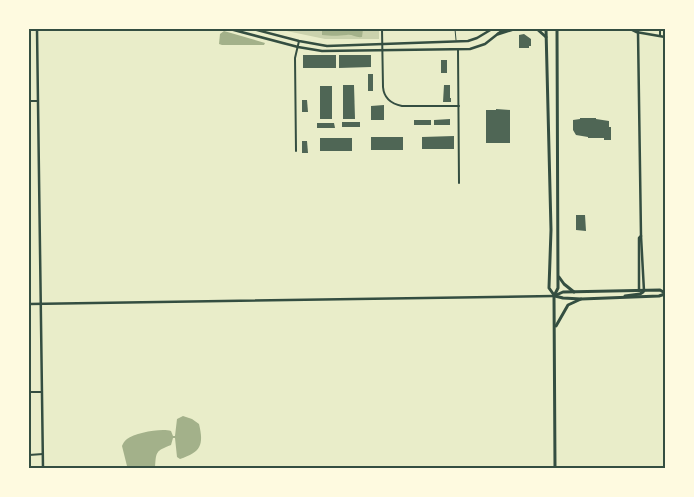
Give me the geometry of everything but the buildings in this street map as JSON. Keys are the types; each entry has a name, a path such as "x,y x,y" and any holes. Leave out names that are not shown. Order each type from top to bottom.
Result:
{"main road":[{"path":"498,34 514,29"},
{"path":"537,29 546,37"},
{"path":"546,29 550,288 554,296"},
{"path":"556,468 554,296 558,288 557,29"},
{"path":"558,276 574,292"},
{"path":"554,296 563,292 660,290 665,293"},
{"path":"622,297 630,294 640,294 644,291"},
{"path":"554,296 563,298 622,297 659,296 665,293"},
{"path":"554,328 568,305 581,298"}],"street":[{"path":"37,29 43,468"},
{"path":"230,29 298,47 322,51 458,49 479,46 504,29"},
{"path":"253,29 299,42 327,46 456,42 477,38 492,29"},
{"path":"382,29 384,92 388,100 402,106 459,106"},
{"path":"630,29 665,37"},
{"path":"660,29 660,36"},
{"path":"638,32 641,236 644,291"},
{"path":"296,151 295,58 299,42"},
{"path":"458,49 459,183"},
{"path":"29,101 38,101"},
{"path":"638,291 639,238 641,236"},
{"path":"29,304 554,296"},
{"path":"29,392 42,392"},
{"path":"29,454 43,454"}],"lane":[{"path":"456,29 456,42"}],"shaded area":[{"path":"277,29 379,29 379,39 325,39"},
{"path":"322,29 363,29 362,37 360,37 322,35"},
{"path":"224,31 265,43 264,45 222,45 219,44 220,34"},
{"path":"183,416 199,424 201,442 193,454 180,459 177,457 175,438 173,438 171,445 158,452 155,468 131,468 127,466 122,446 126,440 142,433 161,430 171,431 173,436 175,436 177,419"}]}
